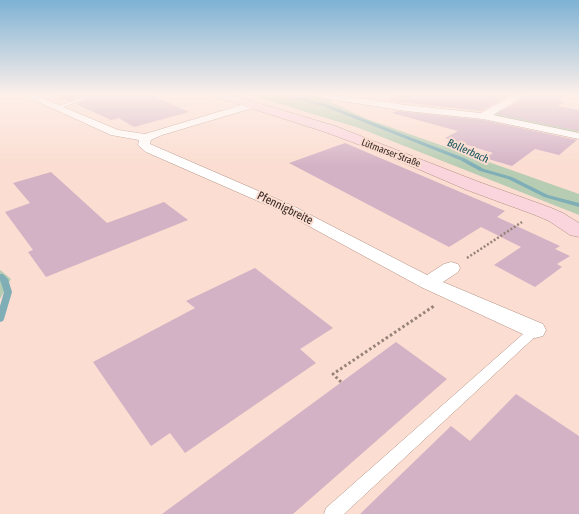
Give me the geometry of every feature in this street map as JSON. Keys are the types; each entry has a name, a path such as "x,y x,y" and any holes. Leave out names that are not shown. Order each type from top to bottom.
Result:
{"main road":[{"name":"Lütmarser Straße","path":"291,118 381,148 473,186 542,211 556,217 578,231"},
{"name":"Lütmarser Straße","path":"473,186 532,216 578,231"}],"street":[{"path":"84,118 115,133 146,138 158,132 207,118"},
{"path":"493,118 579,136"},
{"name":"Pfennigbreite","path":"146,138 144,145 150,149 288,209 428,283 535,330"},
{"path":"428,283 451,268"}],"lane":[{"path":"332,514 535,330"}],"path":[{"path":"451,268 532,216"},
{"path":"341,382 333,374 453,294"}],"green space":[{"path":"326,118 365,118 579,194 579,215 359,128"},
{"path":"502,118 543,118 579,125 579,130 577,133"},
{"path":"0,270 11,279 0,299"}],"building":[{"path":"107,118 167,118 134,127 119,118 111,120"},
{"path":"410,118 464,118 483,120 577,140 559,155 535,149 512,166 485,158 493,153 445,138 458,131"},
{"path":"516,118 579,118 579,131"},
{"path":"345,143 505,211 497,217 560,246 555,249 570,256 557,264 562,267 535,287 494,265 521,247 481,227 449,247 289,163"},
{"path":"51,172 107,223 164,202 188,220 46,277 28,252 33,250 5,212 30,203 13,183"},
{"path":"255,268 333,328 300,349 316,363 185,453 170,433 151,446 93,362 195,308 186,301"},
{"path":"396,342 447,379 293,514 162,514"},
{"path":"516,394 579,436 579,514 360,514 451,426 470,441"}],"waterway":[{"name":"Bollerbach","path":"357,118 462,159 482,170 510,178 546,196 579,205"},
{"path":"0,276 4,279 8,292 0,319"}]}
